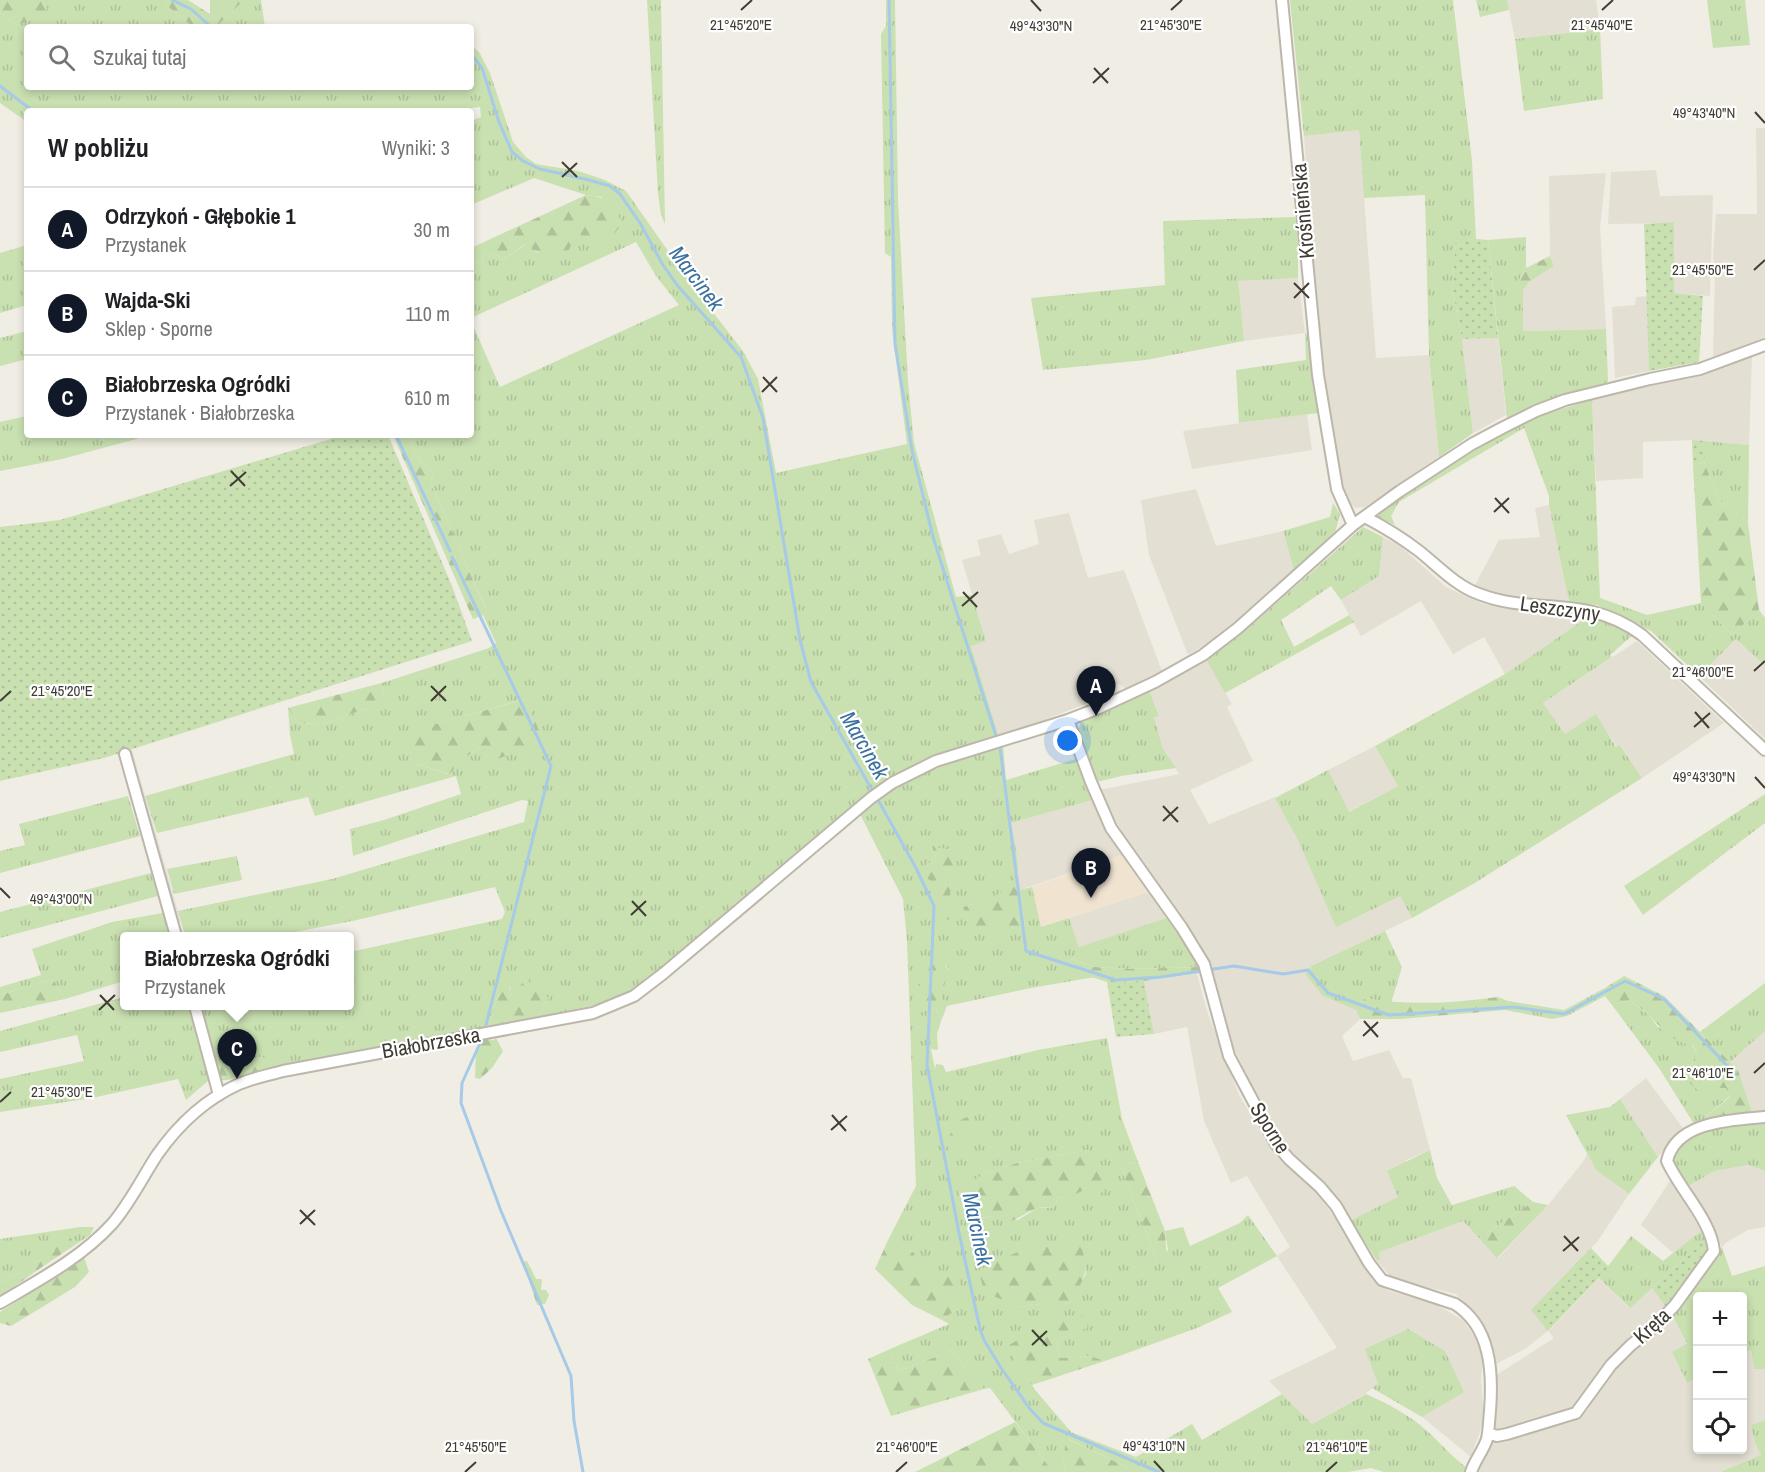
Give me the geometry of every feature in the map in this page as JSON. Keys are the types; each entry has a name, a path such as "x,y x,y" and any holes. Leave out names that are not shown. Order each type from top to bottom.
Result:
{"street":[{"name":"Krośnieńska","path":"1282,0 1318,375 1337,489 1353,525"},
{"name":"Białobrzeska","path":"0,1303 53,1271 91,1244 122,1211 158,1155 184,1123 219,1095 241,1083 283,1071 593,1013 634,996 874,795 936,761 1069,723 1171,674 1203,655 1245,622 1353,525 1473,444 1536,411 1585,394 1700,369 1765,345"},
{"name":"Leszczyny","path":"1365,517 1389,529 1467,590 1506,602 1595,611 1625,623 1650,642 1765,750"},
{"name":"Sporne","path":"1069,723 1090,782 1111,828 1182,928 1206,971 1229,1056 1276,1144 1336,1206 1369,1263 1382,1280 1455,1304 1463,1309 1483,1335 1489,1356 1491,1395 1488,1434 1470,1472"},
{"path":"125,754 175,932"},
{"path":"196,1010 219,1095"},
{"name":"Kręta","path":"1488,1434 1497,1436 1507,1434 1576,1413 1611,1365 1675,1305 1714,1251 1710,1233 1667,1161 1672,1146 1705,1126 1765,1117"}],"shaded area":[{"path":"1507,0 1596,0 1600,29 1515,39"},
{"path":"1756,128 1765,128 1765,337 1713,358 1715,271 1713,256 1716,214 1757,214"},
{"path":"1359,130 1376,358 1429,355 1439,457 1365,507 1356,508 1350,504 1340,478 1328,406 1314,269 1304,136"},
{"path":"1656,170 1660,196 1713,195 1710,296 1674,293 1674,223 1608,224 1611,172"},
{"path":"1606,173 1600,227 1606,329 1523,331 1523,290 1529,282 1554,266 1550,256 1549,176"},
{"path":"1298,278 1305,333 1244,341 1237,281"},
{"path":"1647,296 1649,371 1615,378 1612,307 1635,305 1636,297"},
{"path":"1498,338 1506,415 1473,433 1462,339"},
{"path":"1752,355 1749,445 1692,440 1643,442 1643,478 1596,481 1592,398 1706,373"},
{"path":"1307,414 1312,450 1192,469 1183,431"},
{"path":"1196,489 1216,546 1283,531 1294,570 1211,641 1188,655 1149,555 1141,500"},
{"path":"1549,505 1569,602 1500,596 1474,587 1499,540 1540,537 1535,508"},
{"path":"1069,513 1088,578 1124,570 1162,671 1126,689 1119,684 1103,689 1106,696 999,737 971,646 986,641 962,560 981,555 977,540 1001,534 1009,554 1039,544 1034,520"},
{"path":"1383,537 1399,545 1446,587 1483,604 1589,616 1505,674 1484,637 1453,654 1421,601 1361,636 1341,600 1379,576"},
{"path":"1736,639 1765,666 1765,739 1699,676"},
{"path":"1637,641 1724,723 1642,778 1621,745 1617,747 1596,715 1565,734 1543,703"},
{"path":"1206,659 1232,704 1227,707 1253,761 1190,790 1209,824 1275,797 1299,842 1400,896 1412,918 1313,965 1323,996 1356,1010 1360,1019 1342,1036 1353,1061 1389,1050 1403,1078 1411,1078 1430,1150 1406,1160 1399,1197 1351,1220 1322,1181 1286,1146 1268,1117 1232,1045 1200,943 1121,831 1099,790 1179,774 1163,749 1154,717 1159,715 1149,690"},
{"path":"1375,746 1398,786 1348,812 1328,770"},
{"path":"132,750 181,922 173,925 125,754"},
{"path":"1093,800 1124,854 1020,890 1011,823"},
{"path":"1124,854 1149,892 1041,927 1032,887"},
{"path":"1149,892 1166,918 1079,947 1069,918"},
{"path":"1197,974 1207,1011 1239,1095 1276,1156 1316,1192 1339,1221 1374,1281 1389,1291 1435,1304 1463,1320 1477,1341 1483,1359 1481,1379 1484,1420 1471,1457 1422,1417 1464,1391 1378,1384 1365,1394 1312,1424 1269,1381 1337,1348 1277,1256 1290,1247 1247,1176 1231,1183 1204,1121 1187,1027 1154,1034 1144,981"},
{"path":"1765,1031 1765,1114 1753,1115 1738,1070 1730,1062"},
{"path":"1646,1078 1685,1131 1658,1157 1620,1099"},
{"path":"1587,1154 1596,1170 1629,1194 1597,1242 1532,1310 1549,1331 1599,1278 1629,1308 1652,1288 1667,1308 1603,1370 1575,1405 1565,1411 1535,1418 1505,1429 1497,1429 1493,1425 1495,1376 1554,1338 1548,1331 1525,1349 1496,1364 1493,1345 1486,1332 1456,1294 1390,1276 1377,1261 1380,1260 1378,1252 1463,1221 1498,1258 1548,1205"},
{"path":"1749,1165 1765,1171 1765,1227 1748,1230 1722,1247 1687,1187 1714,1171"},
{"path":"1671,1179 1701,1231 1673,1253 1641,1225"},
{"path":"1672,1315 1687,1345 1672,1352 1687,1383 1693,1380 1693,1454 1747,1454 1747,1352 1751,1350 1754,1369 1765,1369 1765,1420 1751,1425 1755,1443 1761,1455 1720,1472 1477,1472 1490,1443 1495,1439 1573,1422 1587,1411 1609,1372"}],"green space":[{"path":"0,0 42,0 47,9 40,18 16,25 0,13"},
{"path":"42,0 170,0 165,4 189,24 24,24 24,90 474,90 474,48 479,52 490,73 513,142 526,157 536,164 578,171 605,180 626,191 694,288 743,351 758,379 776,473 907,444 892,329 891,257 885,253 881,34 886,26 886,0 895,0 898,200 908,382 914,443 956,597 972,595 986,641 971,646 999,737 922,760 881,784 737,902 655,975 614,1001 538,1017 548,998 525,981 512,997 510,986 497,997 489,1027 270,1068 262,1057 216,1066 203,1010 354,1010 354,951 502,919 505,912 495,887 357,920 295,932 184,932 178,911 332,879 524,822 528,801 522,800 353,856 350,829 461,794 456,776 315,816 308,797 157,833 145,796 294,754 288,708 298,723 322,724 371,707 382,695 385,682 489,648 496,643 483,615 486,608 430,482 434,473 420,462 409,438 474,438 474,328 500,387 679,305 656,276 636,242 474,317 474,264 495,253 502,260 525,245 538,253 576,232 602,197 586,195 534,178 474,204 474,120 481,117 480,107 24,108 24,120 0,103 0,13 16,25 47,9","holes":["525,699 543,742 480,747 448,774 411,762 407,732"]},
{"path":"170,0 188,0 210,14 210,0 244,0 219,24 189,24 165,4"},
{"path":"244,0 261,0 265,24 219,24"},
{"path":"647,0 661,0 665,224 661,215 658,194"},
{"path":"1290,0 1453,0 1472,161 1476,239 1456,241 1452,286 1462,339 1473,433 1439,457 1429,355 1425,195 1364,198 1359,130 1304,136"},
{"path":"1476,0 1507,0 1509,10 1480,17"},
{"path":"1707,0 1745,0 1750,45 1713,48"},
{"path":"1600,29 1603,99 1524,111 1515,39"},
{"path":"586,195 600,197 609,202 622,223 615,233 591,242 576,232 569,250 551,254 536,251 524,245 502,260 495,253 474,264 474,247"},
{"path":"1298,217 1298,278 1238,281 1244,341 1146,360 1043,370 1031,298 1165,285 1163,221"},
{"path":"1674,222 1674,293 1703,296 1699,362 1649,371 1644,224"},
{"path":"1526,237 1526,268 1519,280 1529,282 1523,290 1523,331 1606,329 1608,382 1545,401 1507,419 1488,240"},
{"path":"1456,240 1488,240 1498,338 1462,339 1452,286"},
{"path":"24,246 24,306 0,313 0,253"},
{"path":"1550,256 1554,266 1529,282 1519,281 1526,268"},
{"path":"24,332 24,360 0,366 0,338"},
{"path":"1305,333 1309,334 1318,413 1239,423 1236,370 1306,360"},
{"path":"1592,398 1600,598 1647,615 1701,603 1732,635 1759,610 1765,618 1765,666 1736,639 1699,676 1651,631 1597,605 1569,602 1549,496 1524,428 1399,502 1391,516 1395,525 1375,516 1432,475 1495,439 1543,415"},
{"path":"24,417 24,438 140,438 62,459 0,471 0,422"},
{"path":"334,438 389,438 452,586 472,641 104,758 0,781 0,527 60,520"},
{"path":"394,438 409,438 420,462 434,473 430,482 486,609 483,615 473,619"},
{"path":"1692,440 1704,441 1704,462 1693,466"},
{"path":"1704,441 1749,445 1748,523 1719,500 1704,462"},
{"path":"1704,462 1719,500 1748,523 1759,610 1732,635 1701,603 1693,466"},
{"path":"1333,503 1340,514 1335,533 1294,570 1283,531 1330,517"},
{"path":"1363,527 1383,537 1379,576 1341,600 1331,586 1281,620 1294,647 1349,615 1354,622 1225,693 1206,659 1253,624"},
{"path":"1589,616 1634,634 1610,655 1612,657 1543,703 1565,734 1596,714 1616,747 1620,745 1642,778 1473,884 1412,918 1400,896 1336,927 1299,842 1275,798 1328,770 1349,812 1398,786 1375,746 1505,674"},
{"path":"385,682 382,695 371,707 322,724 298,723 288,708"},
{"path":"1149,690 1159,716 1154,717 1163,749 1176,768 1097,782 1077,733 1082,719"},
{"path":"526,699 544,743 497,759 480,747 463,759 449,774 411,762 406,732"},
{"path":"1003,745 1006,780 1079,758 1093,800 1011,823 1018,864 1013,882 1002,893 994,897 963,907 982,928 1020,928 1025,925 1020,890 1032,887 1041,927 1069,918 1079,947 1166,918 1194,954 1200,967 1129,969 1095,967 1071,959 1070,970 1095,977 947,1006 940,996 948,968 939,954 936,960 931,1009 936,1008 941,1021 937,1034 938,1050 931,1049 935,1069 936,1064 943,1065 946,1072 1038,1050 1107,1038 1122,1119 1138,1162 1128,1164 1123,1174 1158,1263 1168,1250 1165,1231 1183,1227 1190,1246 1240,1223 1248,1215 1277,1256 1218,1288 1232,1312 1197,1328 1105,1361 1090,1356 1060,1358 1056,1342 1087,1327 1007,1347 1036,1391 1071,1432 1136,1457 1192,1424 1202,1440 1282,1394 1312,1424 1366,1394 1415,1421 1467,1468 1465,1472 1384,1472 1371,1468 1348,1472 1132,1472 1129,1468 1068,1439 1063,1457 1066,1472 1053,1472 990,1388 984,1389 951,1351 899,1371 890,1349 949,1324 942,1320 957,1309 954,1275 933,1277 917,1267 913,1253 889,1238 916,1186 907,941 903,899 860,814 915,778","holes":["933,847 950,850 945,886 949,903 926,865 936,858","1088,1150 1097,1170 1082,1190 1059,1198 1053,1208 1037,1208 1018,1220 992,1216 967,1223 964,1204 958,1191 984,1174 1017,1163","1084,1253 1086,1274 1071,1301 1064,1304 1019,1307"]},
{"path":"1765,794 1765,823 1643,915 1624,886"},
{"path":"128,796 140,836 0,873 0,851 25,845 19,824"},
{"path":"932,846 954,853 954,879 946,881 945,886 951,887 949,902 955,909 948,920 939,915 938,887 927,878 926,865 936,858"},
{"path":"237,856 242,880 174,894 167,869"},
{"path":"151,873 158,896 0,938 0,912"},
{"path":"1018,873 1025,925 1021,928 972,928 963,907 995,896 1007,887"},
{"path":"163,913 168,932 120,932 120,982 65,999 53,979 0,995 0,987 41,975 32,949 112,922"},
{"path":"1385,931 1402,967 1391,1003 1365,998 1356,1010 1323,996 1305,974 1313,965"},
{"path":"939,954 947,969 941,996 947,1006 941,1021 936,1008 919,1013 918,985"},
{"path":"1071,959 1095,967 1129,969 1200,967 1201,973 1144,981 1107,982 1069,970"},
{"path":"1624,976 1664,996 1738,1070 1753,1115 1705,1123 1703,1119 1730,1097 1726,1088 1715,1088 1702,1094 1683,1077 1697,1054 1693,1045 1674,1038 1629,1000 1612,1005 1605,996 1605,988"},
{"path":"53,979 65,999 0,1013 0,995"},
{"path":"535,979 548,998 538,1017 489,1027 497,997 509,985 512,996 525,980 531,983"},
{"path":"1144,981 1154,1034 1116,1037 1107,982"},
{"path":"1765,983 1765,1031 1730,1062 1700,1032"},
{"path":"1605,988 1605,996 1567,1016 1552,1019 1505,1010 1508,1001 1564,1010"},
{"path":"1498,997 1508,1001 1505,1010 1401,1019 1360,1019 1356,1010 1365,998 1432,1003"},
{"path":"120,998 120,1010 189,1010 209,1080 186,1100 178,1079 92,1098 0,1112 0,1079 84,1061 77,1035 0,1052 0,1031"},
{"path":"1629,1000 1648,1014 1658,1027 1692,1045 1697,1054 1683,1077 1715,1088 1726,1088 1730,1096 1704,1118 1705,1123 1694,1124 1659,1068 1612,1005"},
{"path":"496,1038 503,1051 492,1068 480,1079 475,1078 476,1049 481,1039 494,1040"},
{"path":"263,1057 270,1068 228,1080 222,1080 216,1066"},
{"path":"1620,1099 1658,1157 1629,1194 1596,1170 1566,1115 1610,1107"},
{"path":"967,1117 972,1124 973,1135 966,1137 959,1149 949,1149 946,1140 961,1120"},
{"path":"1765,1121 1765,1171 1749,1165 1714,1171 1687,1187 1673,1161 1677,1147 1686,1139 1712,1128"},
{"path":"1088,1150 1105,1185 1101,1193 1086,1189 1074,1195 1059,1198 1053,1208 1038,1208 1011,1221 999,1220 991,1216 967,1223 964,1204 958,1190 984,1174 1017,1163"},
{"path":"1430,1150 1437,1178 1452,1205 1514,1186 1533,1202 1479,1238 1463,1221 1379,1252 1380,1260 1377,1261 1351,1220 1398,1197 1387,1171"},
{"path":"1138,1162 1165,1231 1167,1261 1158,1263 1123,1174 1128,1164"},
{"path":"1533,1202 1548,1205 1497,1258 1479,1238"},
{"path":"94,1227 90,1235 75,1245 71,1238 50,1256 32,1264 36,1271 24,1280 20,1273 0,1282 0,1239"},
{"path":"1701,1231 1707,1238 1630,1308 1599,1278 1631,1236 1663,1261"},
{"path":"71,1238 75,1245 36,1271 31,1264 50,1256 52,1242"},
{"path":"889,1238 914,1253 917,1267 933,1276 954,1275 961,1286 957,1309 942,1320 912,1305 875,1269"},
{"path":"1707,1238 1709,1250 1667,1308 1652,1288"},
{"path":"1068,1243 1080,1245 1086,1268 1071,1301 1064,1304 1019,1307 984,1292 979,1270 1022,1250"},
{"path":"1722,1247 1732,1276 1765,1266 1765,1369 1754,1369 1751,1350 1747,1352 1747,1292 1693,1292 1693,1380 1687,1383 1672,1352 1687,1344 1672,1315"},
{"path":"1591,1248 1609,1267 1548,1331 1531,1310"},
{"path":"84,1257 89,1272 75,1287 11,1326 0,1323 0,1312"},
{"path":"527,1261 536,1279 542,1279 541,1290 546,1290 549,1295 545,1304 537,1305 523,1262"},
{"path":"20,1273 24,1280 0,1296 0,1282"},
{"path":"1083,1315 1088,1327 1056,1342 1060,1358 1090,1356 1105,1361 1032,1385 1006,1347 1044,1324"},
{"path":"1408,1329 1445,1351 1464,1392 1422,1417 1372,1388 1378,1384 1365,1349"},
{"path":"890,1349 899,1371 951,1351 984,1389 891,1416 868,1359"},
{"path":"1765,1420 1765,1472 1720,1472 1761,1455 1755,1443 1751,1425"},
{"path":"1015,1422 1053,1472 915,1472"},
{"path":"1067,1439 1129,1468 1132,1472 1066,1472 1063,1457"}],"waterway":[{"name":"Marcinek","path":"172,0 191,9 208,24"},
{"path":"889,0 895,344 912,450 933,537 996,736"},
{"name":"Marcinek","path":"474,58 482,68 499,122 512,152 523,161 540,169 610,186 620,194 677,285 741,357 763,418 800,640 811,682 873,792"},
{"path":"0,86 29,108"},
{"path":"397,438 450,551"},
{"path":"452,557 551,766 486,1025"},
{"path":"1000,747 1026,951 1116,980 1161,977 1234,966 1283,974 1308,970 1328,993 1389,1015 1513,1007 1564,1014 1625,981 1664,999 1735,1074"},
{"name":"Marcinek","path":"877,798 916,868 934,906 927,1065 959,1233 984,1340 1030,1409 1043,1423 1159,1472"},
{"path":"481,1041 462,1083 461,1103 501,1211 571,1376 574,1421 583,1472"}],"place":[{"name":"Odrzykoń - Głębokie 1","path":"1096,716"},
{"name":"Wajda-Ski","path":"1091,898"},
{"name":"Białobrzeska Ogródki","path":"237,1079"}]}
